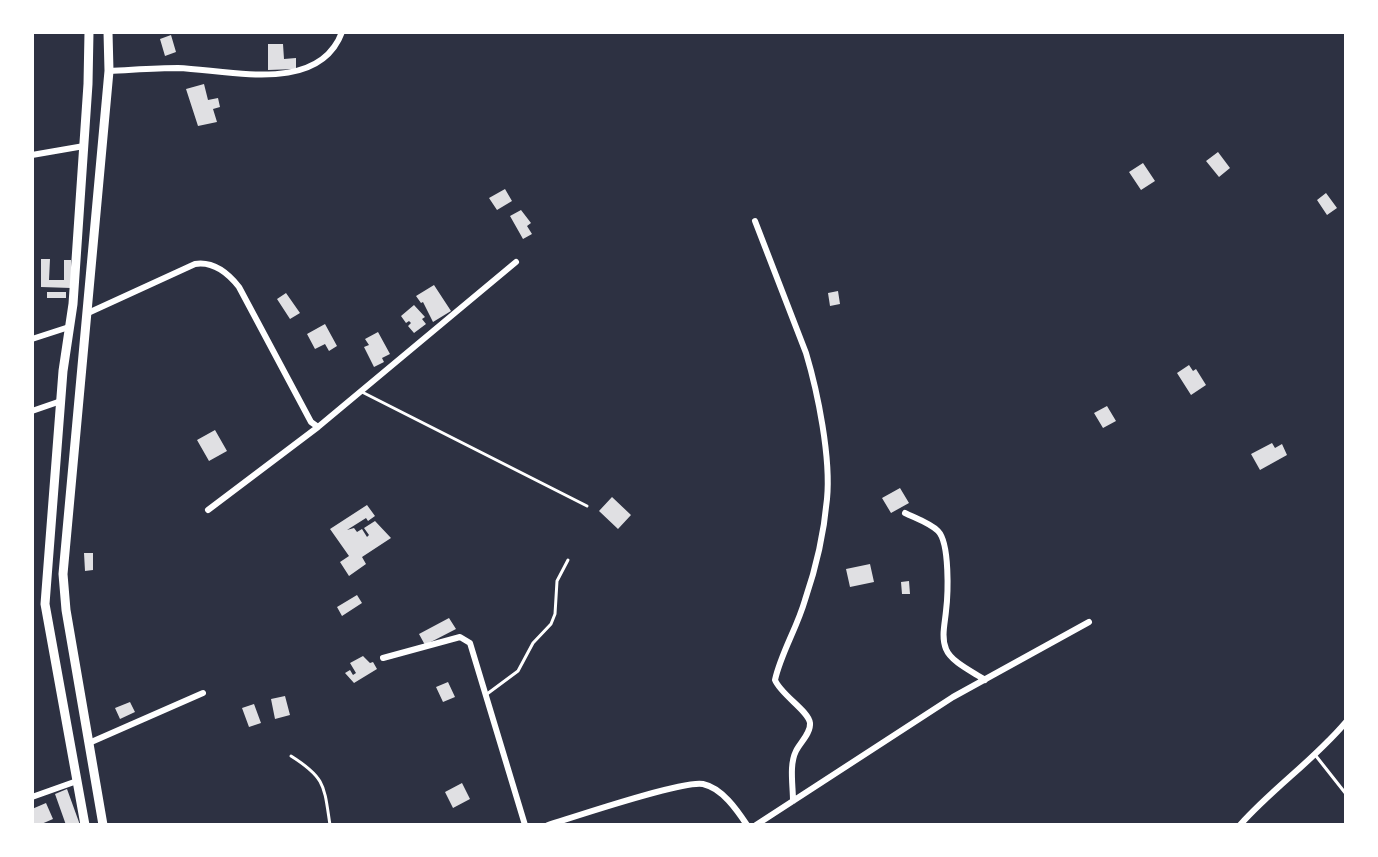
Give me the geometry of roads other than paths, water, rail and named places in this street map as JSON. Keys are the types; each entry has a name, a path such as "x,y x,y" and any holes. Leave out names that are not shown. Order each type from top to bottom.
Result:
{"main road":[{"path":"85,825 45,604 61,401 73,304 89,32"},
{"path":"103,825 66,610 63,574 109,71 108,32"}],"street":[{"path":"109,71 177,68 265,75 294,73 316,63 331,51 342,32"},
{"path":"32,155 84,146"},
{"path":"755,221 806,353 827,465 828,496 812,577 775,680 779,689 810,723 792,760 793,801"},
{"path":"208,510 318,427 516,262"},
{"path":"88,313 195,264 214,265 231,276 239,287 311,422 318,427"},
{"path":"32,339 69,327"},
{"path":"32,411 61,401"},
{"path":"905,513 937,530 941,536 945,546 948,589 943,638 945,648 985,680"},
{"path":"756,825 892,735 1089,622"},
{"path":"383,658 460,637 470,643 525,825"},
{"path":"88,744 203,693"},
{"path":"1240,825 1261,801 1315,755 1346,722"},
{"path":"32,797 77,781"},
{"path":"548,825 677,787 702,784 723,795 747,825"}],"lane":[{"path":"361,392 587,506"},
{"path":"486,694 518,671 533,643 551,624 555,614 557,581 568,560"},
{"path":"1315,755 1346,794"},
{"path":"291,756 313,769 321,779 330,825"}]}
